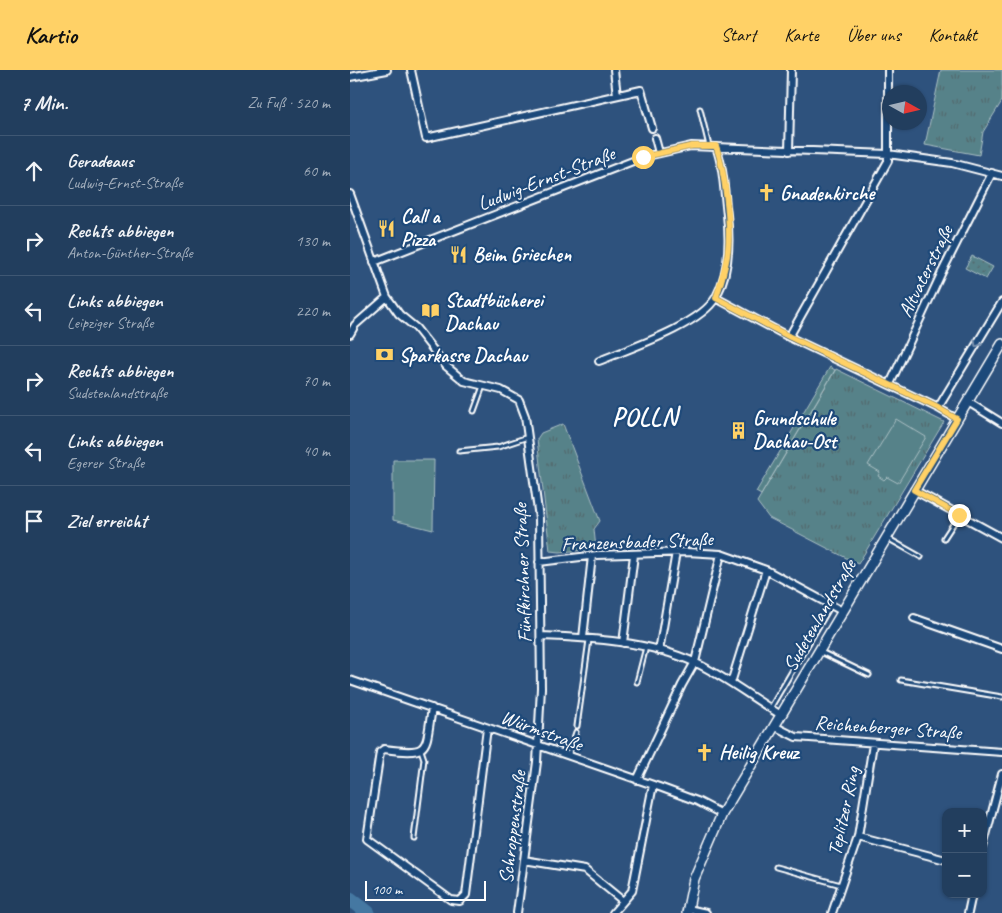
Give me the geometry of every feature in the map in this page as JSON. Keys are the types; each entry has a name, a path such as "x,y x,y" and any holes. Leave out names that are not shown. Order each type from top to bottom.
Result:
{"street":[{"path":"350,77 387,70"},
{"path":"411,70 426,138 641,90 652,128"},
{"path":"614,70 617,95"},
{"path":"789,151 791,70"},
{"path":"790,337 884,170 888,154 886,138 888,70"},
{"path":"655,138 659,153"},
{"name":"Ludwig-Ernst-Straße","path":"374,262 643,157 692,146 888,154 952,163 1002,176"},
{"path":"599,361 681,326 702,312 716,298 725,271 728,248 721,160 712,146"},
{"name":"Altvaterstraße","path":"890,384 942,272 992,173"},
{"path":"350,194 387,297 399,314 416,328 446,366 464,380 483,386"},
{"path":"350,334 355,326 387,297"},
{"path":"716,298 790,337 890,384 957,419"},
{"path":"938,408 1002,302"},
{"name":"Sudetenlandstraße","path":"687,911 694,879 722,814 1002,344"},
{"name":"Fünfkirchner Straße","path":"483,386 501,390 519,400 525,416 539,518 541,694 538,746"},
{"path":"968,402 1002,423"},
{"path":"914,490 1002,538"},
{"path":"659,651 676,552"},
{"name":"Franzensbader Straße","path":"539,562 592,556 676,552 721,554 766,570 842,611"},
{"path":"637,780 682,685 695,662 721,554"},
{"path":"623,643 634,555"},
{"path":"586,638 592,556"},
{"path":"731,682 766,570"},
{"path":"914,618 1002,649"},
{"path":"541,636 586,638 623,643 646,647 695,662 731,682 781,715"},
{"name":"Würmstraße","path":"350,680 653,785 697,801 722,814"},
{"path":"432,708 426,745 421,750 414,752 384,749 380,752 367,839 451,900 460,901 466,895 487,728"},
{"name":"Reichenberger Straße","path":"774,726 796,737 1002,752"},
{"name":"Teplitzer Ring","path":"832,913 858,837 873,744"},
{"name":"Schroppenstraße","path":"517,913 538,746"},
{"path":"987,832 1002,774"},
{"path":"614,913 632,891 653,785"},
{"path":"858,837 942,859"},
{"path":"524,860 585,870 624,901"},
{"path":"968,913 971,898"},
{"path":"687,911 706,913"}],"lane":[{"path":"700,109 712,146"},
{"path":"474,411 483,386"},
{"path":"459,451 498,447 528,437"},
{"path":"944,538 959,515"},
{"path":"886,537 921,557"},
{"path":"770,708 831,604"},
{"path":"577,726 586,638"},
{"path":"637,682 646,647"},
{"path":"818,651 869,675"},
{"path":"901,680 1002,697"},
{"path":"568,757 576,732"},
{"path":"414,838 424,759 421,750"},
{"path":"776,867 841,885"}],"green space":[{"path":"941,70 1002,70 1002,101 983,132 979,155 925,145"},
{"path":"972,256 993,267 986,279 965,268"},
{"path":"830,367 835,370 761,495 756,492"},
{"path":"836,369 944,422 858,564 769,518 757,502"},
{"path":"896,419 926,437 898,483 887,477 884,480 878,476 880,472 868,465"},
{"path":"563,424 600,521 594,529 596,549 550,551 537,439 541,433"},
{"path":"393,460 434,460 433,530 393,520"}],"waterway":[{"path":"350,899 368,913"}],"place":[{"name":"Gnadenkirche","path":"766,193"},
{"name":"Call a Pizza","path":"387,228"},
{"name":"Beim Griechen","path":"459,254"},
{"name":"Stadtbücherei Dachau","path":"431,311"},
{"name":"Sparkasse Dachau","path":"385,355"},
{"name":"Grundschule Dachau-Ost","path":"739,430"},
{"name":"Heilig Kreuz","path":"705,752"}],"district":[{"name":"POLLN","path":"645,416"}],"route":[{"path":"643,157 692,146 716,146 721,160 728,224 728,248 725,271 716,298 765,325 840,360 957,419 914,490 959,515"}]}
